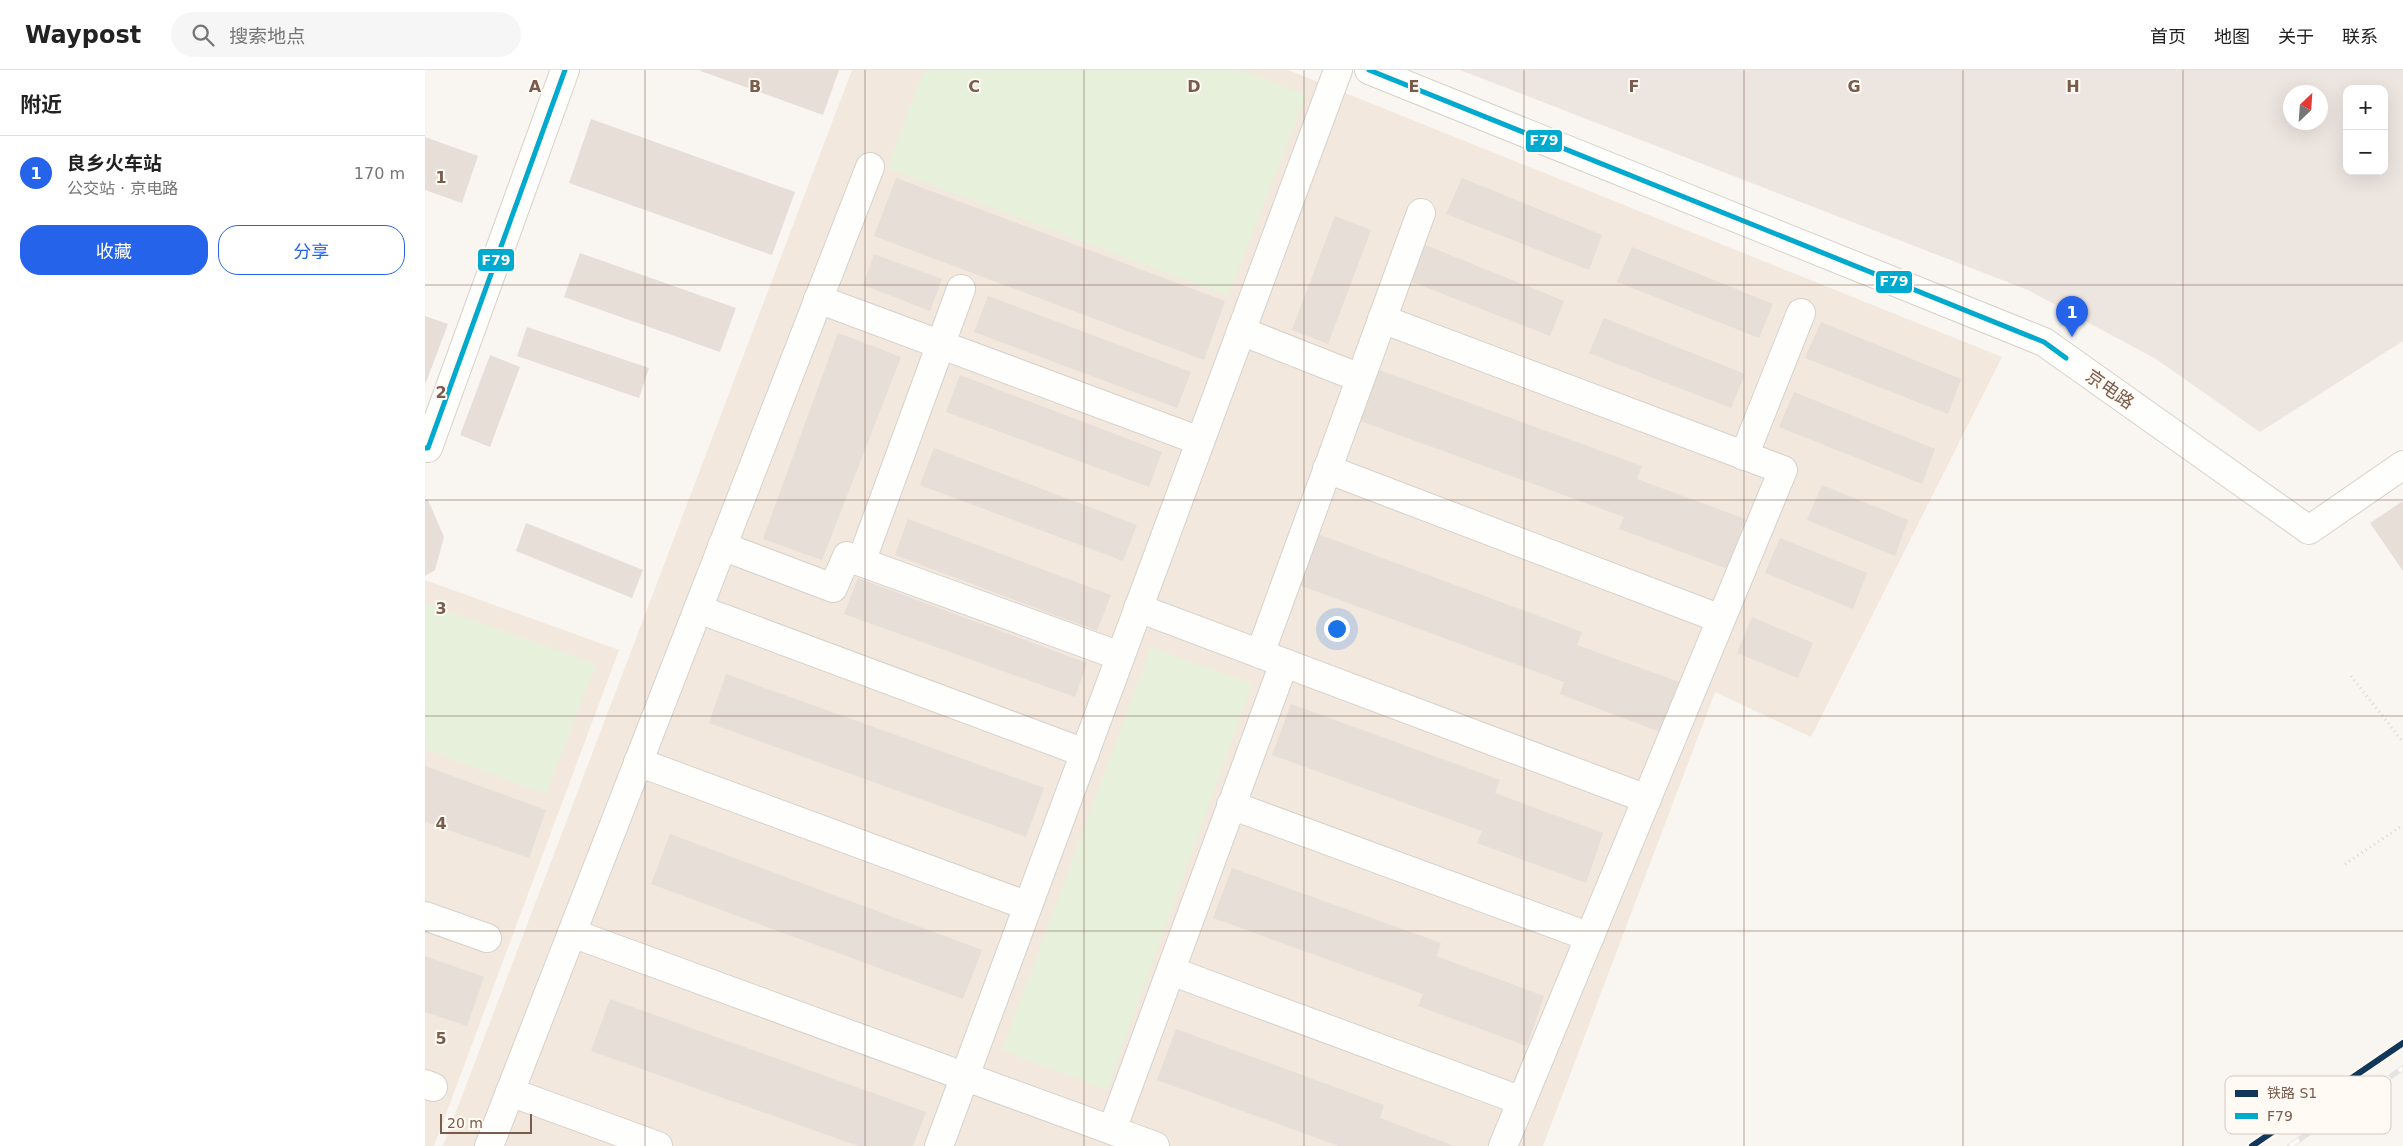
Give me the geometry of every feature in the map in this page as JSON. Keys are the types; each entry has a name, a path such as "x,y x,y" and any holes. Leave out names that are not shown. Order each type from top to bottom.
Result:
{"street":[{"path":"425,448 429,448 565,70"},
{"path":"939,1146 1338,70"},
{"name":"京电路","path":"1369,70 2044,342 2309,530 2403,464"},
{"path":"489,1146 870,167"},
{"path":"1112,1130 1231,805 1327,469 1421,213"},
{"path":"861,562 961,289"},
{"path":"818,299 1200,442"},
{"path":"1744,456 1801,313"},
{"path":"1382,319 1783,470 1503,1146"},
{"path":"1241,331 1360,378"},
{"path":"1327,469 1721,619"},
{"path":"722,546 833,588 847,556 1120,656"},
{"path":"1138,608 1647,799"},
{"path":"698,609 1085,753"},
{"path":"638,762 1028,906"},
{"path":"1231,805 1590,937"},
{"path":"425,916 487,938"},
{"path":"572,933 1155,1146"},
{"path":"1171,971 1522,1101"},
{"path":"510,1092 658,1146"}],"path":[{"path":"2351,676 2403,742"},
{"path":"2345,864 2403,825"}],"shaded area":[{"path":"852,70 1288,70 2002,357 1811,737 1715,692 1543,1146 443,1146"},
{"path":"1460,70 2403,70 2403,341 2260,432 2156,359 2028,290"},
{"path":"425,580 619,650 434,1146 425,1146"}],"green space":[{"path":"924,70 1242,70 1306,95 1228,296 887,168"},
{"path":"425,603 596,664 546,794 425,749"},
{"path":"1151,647 1252,684 1107,1090 1002,1050"}],"building":[{"path":"698,70 839,70 823,115"},
{"path":"591,119 795,192 772,255 569,183"},
{"path":"425,137 478,156 462,203 425,190"},
{"path":"896,178 1225,301 1204,360 874,236"},
{"path":"1462,178 1602,235 1589,270 1446,214"},
{"path":"1335,216 1371,230 1328,344 1292,330"},
{"path":"1423,244 1564,301 1550,336 1407,280"},
{"path":"1632,247 1773,304 1759,338 1617,282"},
{"path":"580,253 736,308 720,352 564,297"},
{"path":"874,254 942,279 930,311 863,285"},
{"path":"988,296 1191,372 1177,408 974,332"},
{"path":"425,316 448,324 425,385"},
{"path":"1604,318 1745,374 1731,408 1589,353"},
{"path":"1821,322 1961,379 1948,414 1805,358"},
{"path":"527,327 649,368 639,398 517,356"},
{"path":"838,333 901,357 822,560 763,539"},
{"path":"490,355 520,367 490,447 460,435"},
{"path":"1374,368 1642,466 1637,479 1745,519 1728,569 1619,529 1624,517 1355,419"},
{"path":"960,375 1162,452 1149,487 946,412"},
{"path":"1794,392 1935,449 1922,484 1779,427"},
{"path":"934,448 1137,525 1123,561 920,485"},
{"path":"1822,485 1908,520 1895,556 1807,520"},
{"path":"425,499 428,500 444,537 435,570 425,576"},
{"path":"2403,501 2403,571 2370,523"},
{"path":"908,519 1111,595 1097,631 895,555"},
{"path":"526,523 643,570 632,598 516,551"},
{"path":"1315,533 1582,632 1577,645 1685,684 1668,735 1560,694 1564,682 1296,584"},
{"path":"1780,538 1867,573 1853,609 1765,573"},
{"path":"858,578 1087,663 1075,697 844,614"},
{"path":"1752,617 1813,643 1798,678 1737,653"},
{"path":"726,674 1044,788 1026,837 709,723"},
{"path":"1291,704 1500,780 1495,793 1603,833 1586,883 1477,843 1482,831 1272,755"},
{"path":"425,766 546,810 529,858 425,822"},
{"path":"670,834 982,950 963,999 651,884"},
{"path":"1232,868 1441,943 1436,956 1544,996 1527,1046 1418,1006 1423,994 1213,918"},
{"path":"425,956 484,977 467,1026 425,1012"},
{"path":"610,999 926,1112 913,1146 858,1146 591,1051"},
{"path":"1176,1029 1384,1105 1380,1118 1454,1146 1339,1146 1157,1080"}],"railway":[{"path":"2391,1076 2403,1068"},
{"path":"2290,1146 2307,1134"}],"rail line":[{"name":"S1","path":"2355,1076 2403,1043"},
{"name":"S1","path":"2252,1146 2270,1134"}],"transit line":[{"name":"F79","path":"425,448 428,448 565,70"},
{"name":"F79","path":"1369,70 2044,342 2066,358"}],"place":[{"name":"良乡火车站","path":"2072,337"}]}
